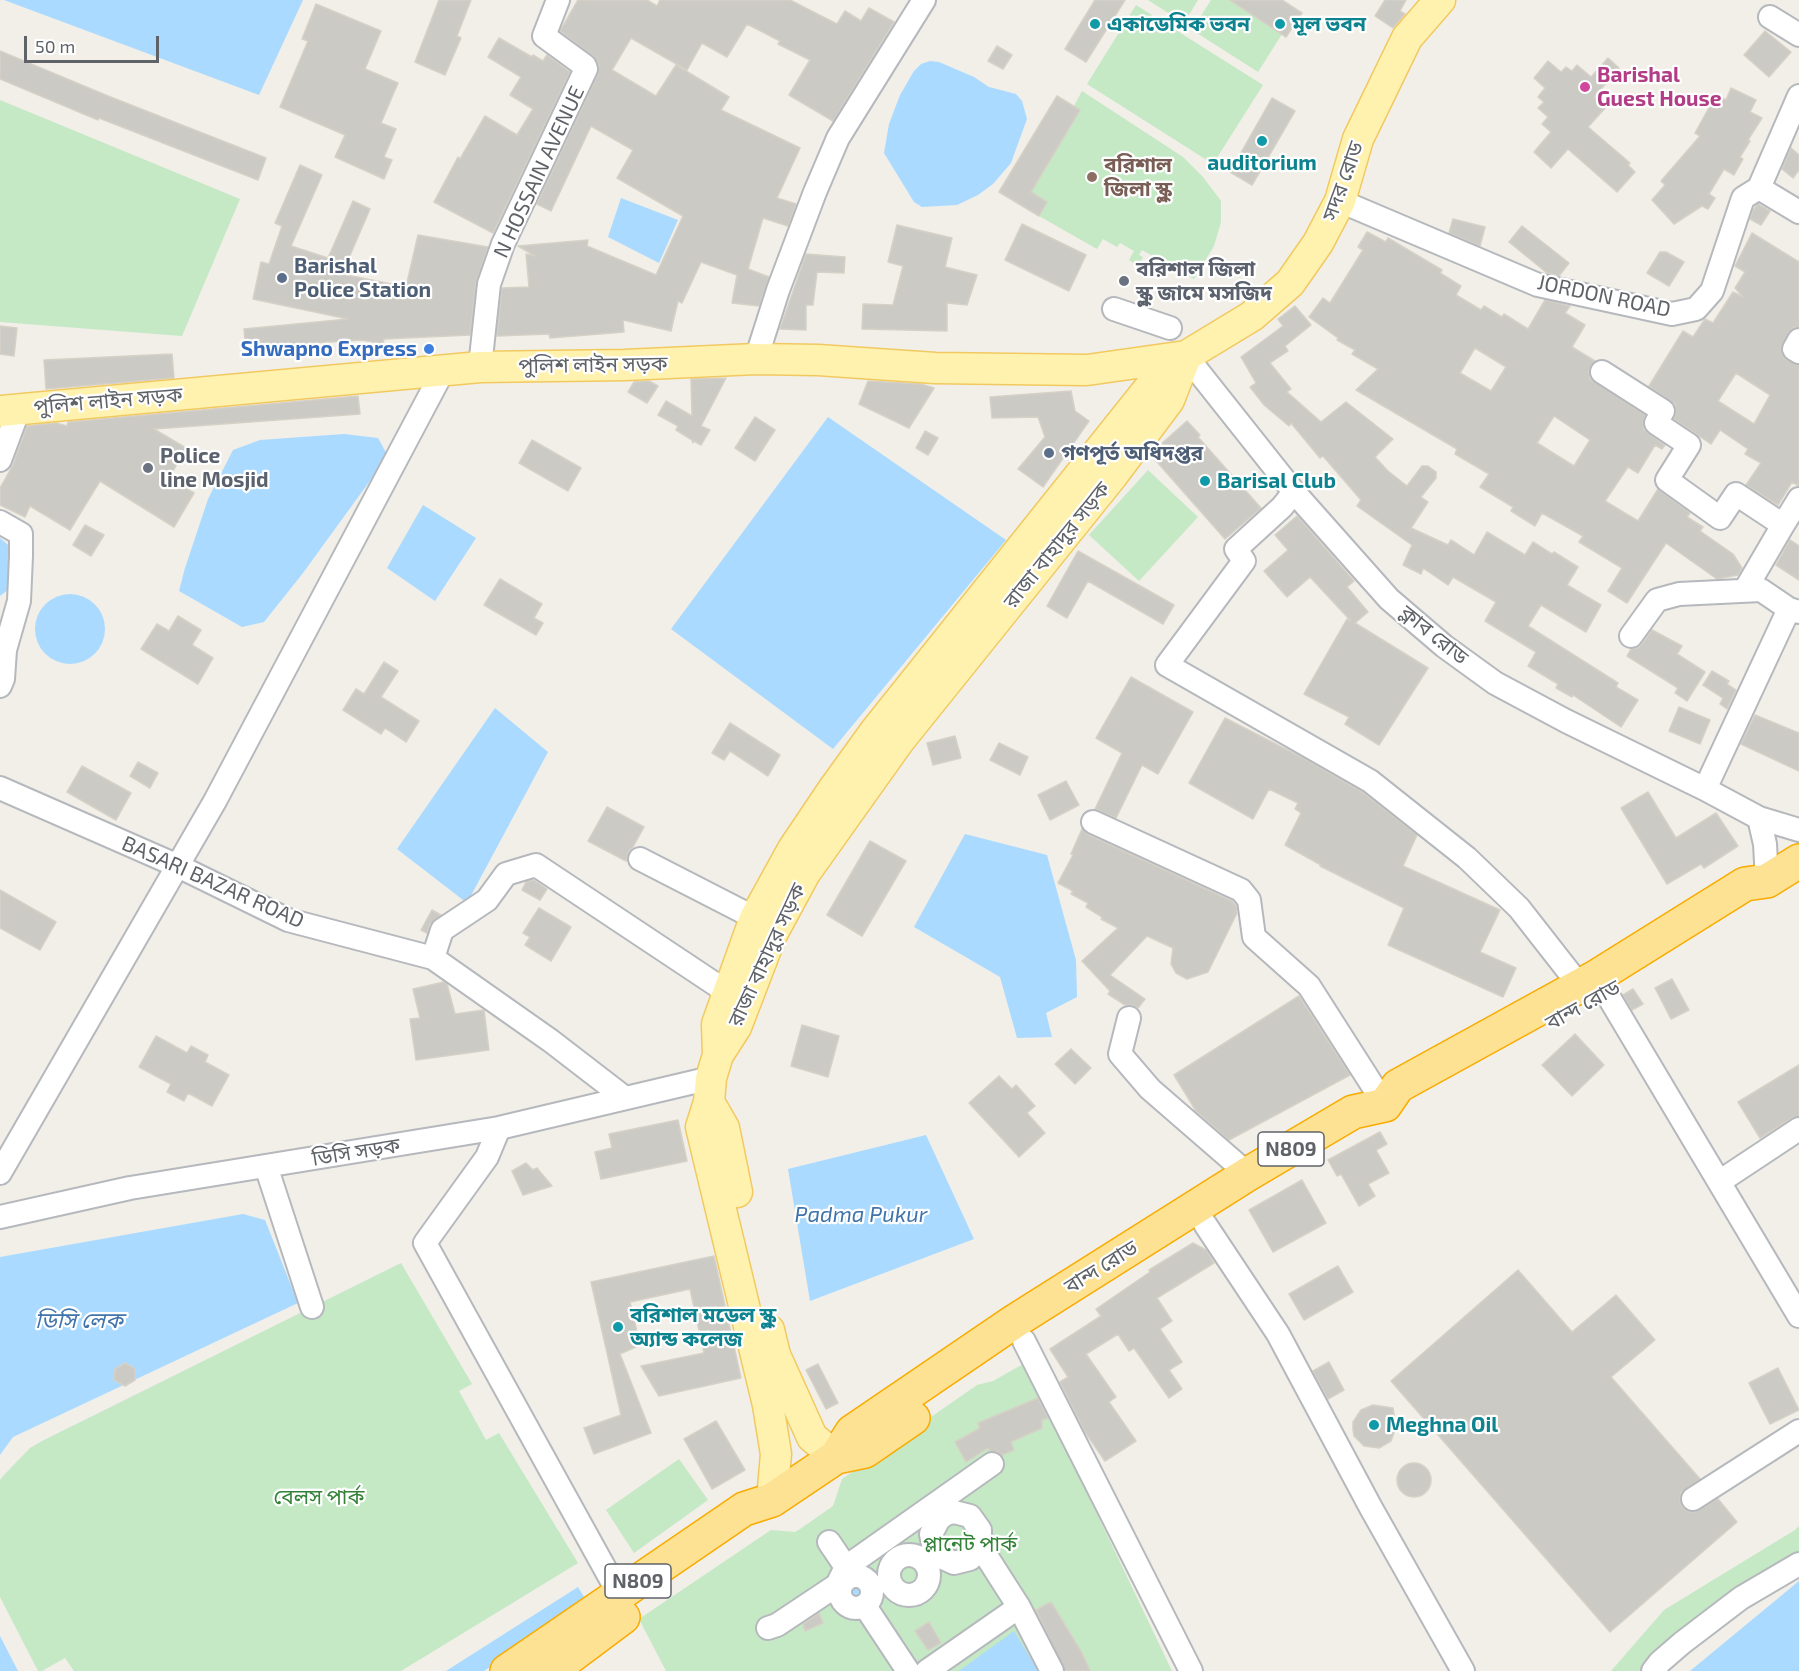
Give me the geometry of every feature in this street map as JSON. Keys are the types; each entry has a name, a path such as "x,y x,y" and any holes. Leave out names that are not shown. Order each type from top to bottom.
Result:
{"highway":[{"name":"বান্দ রোড","path":"507,1671 744,1509 772,1500 836,1457 865,1451 1024,1341 1205,1224 1363,1130 1398,1086 1593,990 1745,884 1767,881 1799,861"},
{"name":"বান্দ রোড","path":"836,1457 852,1432 1015,1321 1248,1174 1353,1112 1385,1105"},
{"name":"বান্দ রোড","path":"551,1671 757,1522 772,1500"}],"main road":[{"name":"সদর রোড","path":"1174,337 1252,316 1290,283 1318,243 1341,201 1358,139 1404,44 1440,0"},
{"name":"পুলিশ লাইন সড়ক","path":"10,410 480,367 625,365 756,359 818,360 935,368 1087,370 1174,337"},
{"name":"রাজা বাহাদুর সড়ক","path":"772,1500 776,1454 768,1405 701,1127 713,1078 717,1024 727,992 755,918 793,849 832,791 876,729 1150,387 1174,337"},
{"name":"রাজা বাহাদুর সড়ক","path":"836,1457 812,1437 775,1355 713,1078 736,1027 771,936 805,873 899,741 1112,476 1169,400 1174,337"}],"street":[{"name":"N HOSSAIN AVENUE","path":"480,367 489,284 502,244 586,69 544,36 558,0"},
{"path":"756,359 778,290 838,138 924,0"},
{"path":"1770,17 1799,35"},
{"path":"1799,96 1759,188 1799,212"},
{"name":"JORDON ROAD","path":"1341,201 1538,285 1672,314 1696,309 1712,291 1743,198 1759,188"},
{"path":"1114,309 1174,337"},
{"name":"ক্লাব রোড","path":"1174,337 1294,492 1389,599 1444,646 1495,683 1566,721 1759,818 1799,830"},
{"path":"1799,340 1794,349 1799,352"},
{"path":"0,1173 215,801 444,369"},
{"path":"1602,372 1663,411 1656,423 1689,445 1667,480 1720,518 1736,494 1783,525"},
{"path":"0,460 10,410"},
{"path":"1294,492 1282,507 1236,549 1244,561 1167,664 1370,781 1467,858 1510,900 1593,990 1719,1182 1799,1316"},
{"path":"1745,590 1799,499"},
{"path":"0,522 21,534 18,601 5,650 3,679 0,686"},
{"path":"1631,636 1657,600 1679,594 1761,590 1794,611 1705,789"},
{"name":"BASARI BAZAR ROAD","path":"0,788 178,866 288,920 433,958"},
{"path":"1759,818 1765,844 1767,881"},
{"path":"1093,822 1241,890 1249,900 1254,937 1309,986 1385,1105"},
{"path":"640,859 755,918"},
{"path":"625,1098 551,1041 433,958 442,930 487,900 506,874 536,865 727,992"},
{"path":"1129,1018 1120,1054 1150,1089 1248,1174"},
{"name":"ডিসি সড়ক","path":"0,1217 130,1188 499,1128 713,1078"},
{"path":"499,1128 487,1157 424,1243 619,1594"},
{"path":"1719,1182 1799,1129"},
{"path":"266,1166 312,1307"},
{"path":"1205,1224 1278,1334 1371,1508 1463,1671"},
{"path":"1024,1341 1191,1671"},
{"path":"1693,1499 1799,1431"},
{"path":"768,1628 777,1625 844,1579 884,1539 992,1464"},
{"path":"980,1546 970,1559 938,1567 919,1557 906,1554 897,1558 890,1565 889,1579 892,1586 903,1594 910,1595 922,1590 938,1567 939,1557 931,1542 934,1526 946,1514 954,1512 970,1516 980,1530 980,1546 1019,1607 1053,1671"},
{"path":"884,1539 897,1558"},
{"path":"829,1542 844,1579"},
{"path":"1653,1671 1682,1643 1741,1598 1799,1564"},
{"path":"844,1579 863,1578 871,1586 871,1597 865,1606 908,1671"},
{"path":"927,1671 1019,1607"}],"green space":[{"path":"1148,0 1198,0 1187,18 1176,18"},
{"path":"1211,0 1230,0 1282,34 1258,72 1197,33 1196,24"},
{"path":"1136,5 1263,85 1213,164 1087,84"},
{"path":"1082,91 1183,157 1203,177 1221,201 1221,222 1214,246 1194,279 1142,250 1139,255 1143,257 1140,263 1135,264 1129,260 1134,251 1120,243 1117,247 1103,239 1097,249 1039,216 1047,202 1031,192 1080,110 1074,106"},
{"path":"0,100 240,199 182,336 0,322"},
{"path":"1148,470 1198,517 1139,581 1089,535"},
{"name":"বেলস পার্ক","path":"401,1263 472,1384 459,1391 486,1440 499,1433 578,1563 401,1671 74,1671 65,1658 38,1671 0,1597 0,1480 4,1475 30,1448 42,1441"},
{"name":"প্লানেট পার্ক","path":"1025,1363 1172,1671 666,1671 639,1619 771,1530 795,1532 800,1529 833,1506 842,1479 977,1385 993,1381"},
{"path":"679,1459 708,1500 634,1553 606,1510"},
{"path":"1799,1526 1799,1562 1650,1671 1611,1671 1664,1610"}],"water":[{"path":"4,0 303,0 259,95"},
{"path":"930,61 939,62 974,77 989,87 1016,94 1022,101 1027,119 1011,163 993,184 978,195 957,205 922,207 914,202 884,153 889,124 900,95 914,71 921,64"},
{"path":"621,198 678,220 659,263 608,237"},
{"path":"828,417 1006,540 833,749 671,629"},
{"path":"344,434 378,438 388,456 303,573 264,622 242,627 179,591 208,499 233,450 260,440"},
{"path":"423,505 476,538 435,601 387,568"},
{"path":"0,538 13,549 9,589 0,596"},
{"path":"70,594 89,600 99,610 105,629 99,648 89,658 70,664 51,658 41,648 35,629 41,610 51,600"},
{"path":"495,708 548,752 467,903 397,849"},
{"path":"965,834 1047,855 1076,960 1077,997 1046,1013 1052,1037 1017,1038 1000,977 914,927"},
{"name":"Padma Pukur","path":"926,1135 974,1239 810,1301 788,1169"},
{"name":"ডিসি লেক","path":"243,1214 265,1220 298,1303 13,1437 0,1455 0,1257"},
{"path":"856,1581 864,1584 867,1592 864,1600 856,1603 848,1600 845,1592 848,1584"},
{"path":"1799,1581 1799,1671 1690,1671"},
{"path":"578,1587 588,1603 484,1671 446,1671"},
{"path":"1014,1631 1038,1671 959,1671"},
{"path":"0,1636 18,1671 0,1671"}],"building":[{"path":"439,0 471,0 457,36 461,38 445,75 415,62"},
{"path":"578,0 647,0 657,6 660,0 790,0 837,24 845,11 861,21 869,8 894,22 833,121 789,95 810,60 778,44 780,41 747,24 727,57 702,43 687,70 631,38 612,70 656,96 676,65 729,97 721,110 800,148 777,198 796,204 788,226 763,218 748,269 769,277 759,306 732,303 737,275 701,262 682,303 678,301 671,331 623,320 624,332 550,338 549,334 497,336 502,288 529,287 526,254 535,256 518,246 588,240 587,246 656,275 683,216 617,178 633,150 591,126 551,211 537,204 598,74 599,65 593,56 560,31"},
{"name":"একাডেমিক ভবন","path":"1095,0 1125,0 1086,62 1065,49"},
{"name":"মূল ভবন","path":"1230,0 1282,0 1302,13 1286,37"},
{"path":"1385,0 1406,0 1400,11 1405,14 1393,28 1375,16"},
{"path":"316,4 381,31 365,69 398,83 381,123 396,129 384,157 392,160 384,179 335,157 345,135 280,107 308,41 302,39"},
{"path":"1765,31 1791,52 1769,77 1744,55"},
{"path":"499,38 543,61 547,55 570,72 493,233 434,202 458,157 460,159 485,116 517,135 533,109 510,95 521,77 488,57"},
{"path":"997,46 1012,55 1003,69 988,61"},
{"path":"0,51 266,158 258,180 99,118 98,120 0,79"},
{"path":"1608,58 1619,68 1595,96 1607,106 1588,127 1630,163 1628,165 1635,172 1617,192 1568,149 1551,168 1534,152 1551,132 1542,124 1548,117 1538,108 1544,102 1538,97 1545,88 1534,78 1548,61 1561,72 1566,67 1572,71 1577,65 1591,77"},
{"path":"1731,88 1756,100 1750,112 1762,118 1748,140 1750,141 1740,157 1743,159 1734,175 1724,169 1709,194 1715,198 1708,209 1702,206 1674,224 1652,200 1665,185 1661,181 1700,136 1695,133 1716,95 1726,100"},
{"path":"1057,96 1080,110 1031,192 1047,202 1039,216 999,192"},
{"name":"auditorium","path":"1272,98 1295,111 1252,185 1230,172"},
{"path":"1791,148 1799,155 1799,170 1793,178 1782,169"},
{"path":"300,165 322,175 291,246 328,258 353,201 370,209 342,274 406,287 418,235 488,247 476,282 470,335 384,339 383,344 362,340 279,345 279,350 246,353 244,329 348,319 253,299 261,262 269,264 282,226 275,223"},
{"path":"1758,204 1770,211 1761,225 1750,219"},
{"path":"1453,219 1485,227 1480,246 1449,233"},
{"path":"1022,224 1086,255 1069,291 1005,260"},
{"path":"897,225 952,238 945,267 977,275 967,305 947,303 947,331 862,329 863,304 893,305 903,266 888,262"},
{"path":"1522,226 1569,263 1559,276 1547,273 1509,242"},
{"path":"1367,232 1386,242 1388,238 1442,270 1440,273 1461,286 1456,295 1481,310 1484,306 1502,317 1504,314 1528,329 1545,300 1570,306 1565,313 1585,325 1572,347 1595,361 1589,371 1590,379 1645,415 1644,430 1665,445 1662,449 1655,445 1638,473 1628,467 1605,501 1638,521 1658,489 1690,513 1687,517 1703,527 1700,531 1733,554 1742,568 1738,575 1717,579 1666,543 1627,603 1608,591 1622,568 1579,542 1583,536 1542,513 1535,526 1511,511 1513,507 1480,487 1489,474 1455,454 1457,449 1356,390 1378,369 1352,354 1355,350 1337,340 1338,338 1309,317 1323,298 1330,303 1363,250 1358,247","holes":["1475,348 1506,367 1491,391 1460,373","1554,416 1590,440 1574,466 1537,443"]},
{"path":"1752,233 1799,262 1799,327 1793,328 1788,333 1781,348 1782,355 1787,360 1799,365 1799,486 1792,482 1778,505 1746,485 1761,463 1745,454 1748,449 1720,430 1711,444 1674,419 1675,404 1649,386 1683,331 1693,337 1705,319 1713,323 1733,292 1743,297 1735,288 1745,272 1735,266","holes":["1736,373 1770,395 1754,424 1718,401"]},
{"path":"1660,252 1666,252 1684,262 1669,286 1647,273"},
{"path":"806,254 845,257 844,273 817,272 813,305 806,305 806,330 780,329"},
{"path":"1295,306 1311,325 1285,346 1288,351 1270,363 1291,389 1287,392 1321,422 1346,402 1393,439 1375,457 1407,486 1422,466 1428,466 1436,472 1436,478 1421,497 1428,502 1411,528 1448,545 1451,540 1474,555 1487,532 1525,555 1533,542 1578,567 1567,585 1601,605 1586,632 1541,605 1528,626 1618,683 1616,687 1638,700 1621,727 1573,695 1572,697 1556,688 1558,684 1528,666 1536,652 1485,621 1496,602 1453,577 1448,585 1423,568 1421,574 1403,565 1412,545 1357,506 1361,500 1323,456 1320,458 1291,423 1289,426 1264,405 1250,387 1256,383 1241,357 1283,326 1278,319"},
{"path":"0,326 17,328 14,356 0,354"},
{"path":"172,354 174,378 46,389 44,360"},
{"path":"726,378 701,426 710,430 701,445 694,441 693,443 676,430 678,426 658,415 666,401 692,416 691,379"},
{"path":"649,381 658,386 647,403 628,392 634,382"},
{"path":"868,381 921,384 934,388 909,428 859,404"},
{"name":"গণপূর্ত অধিদপ্তর","path":"1071,391 1075,411 1089,421 1043,487 1018,469 1045,437 1038,417 992,418 990,397"},
{"path":"358,396 360,414 154,429 186,448 169,478 194,493 174,527 100,481 70,530 30,506 25,517 0,505 0,488 13,465 27,426 56,423 67,426 68,422"},
{"path":"755,417 775,430 755,461 735,448"},
{"name":"Barisal Club","path":"1187,421 1200,435 1198,437 1261,508 1225,539 1150,454"},
{"path":"925,431 938,438 928,455 916,448"},
{"path":"532,440 581,468 568,491 519,463"},
{"path":"1297,516 1354,581 1347,587 1368,612 1355,623 1428,668 1379,745 1345,724 1349,717 1304,694 1347,619 1351,621 1310,577 1287,597 1264,571 1288,550 1275,535"},
{"path":"85,525 104,535 91,556 73,545"},
{"path":"1790,540 1799,546 1799,580 1776,565"},
{"path":"1078,551 1174,605 1163,624 1088,581 1067,618 1047,606"},
{"path":"500,579 542,604 534,618 543,623 536,635 484,605"},
{"path":"178,616 201,630 192,645 213,658 198,684 141,649 157,624 169,631"},
{"path":"1652,630 1682,646 1677,654 1705,672 1687,701 1675,693 1678,688 1627,656 1631,649 1642,644"},
{"path":"384,662 398,671 381,697 419,721 406,742 385,728 381,734 343,710 356,689 364,694"},
{"path":"1712,671 1729,681 1727,684 1736,690 1727,709 1720,704 1723,698 1703,685"},
{"path":"1131,677 1193,712 1158,774 1142,765 1116,818 1095,809 1122,753 1096,738"},
{"path":"1679,707 1710,720 1700,744 1669,731"},
{"path":"1755,715 1799,733 1799,771 1741,744"},
{"path":"1225,718 1305,759 1362,792 1417,835 1403,866 1500,910 1480,952 1516,968 1503,997 1388,945 1404,908 1320,866 1285,845 1301,813 1295,809 1298,803 1269,789 1253,819 1189,783"},
{"path":"730,723 780,755 768,776 730,751 724,760 712,753"},
{"path":"955,736 961,758 933,765 927,743"},
{"path":"999,743 1028,757 1020,775 990,760"},
{"path":"138,762 158,773 150,788 130,776"},
{"path":"82,766 131,793 116,820 67,792"},
{"path":"1066,781 1079,805 1050,820 1038,795"},
{"path":"1648,792 1676,838 1716,813 1738,846 1704,868 1701,864 1667,884 1621,808"},
{"path":"607,807 644,827 628,852 626,861 588,841"},
{"path":"1082,829 1087,834 1232,901 1237,913 1208,972 1187,979 1176,973 1171,964 1173,948 1147,936 1110,975 1145,999 1138,1008 1125,1005 1108,994 1110,991 1082,961 1118,928 1101,919 1102,917 1086,907 1088,903 1071,894 1073,891 1058,883 1073,855 1071,854"},
{"path":"870,841 906,861 862,936 827,915"},
{"path":"534,880 547,889 540,900 522,890 526,882"},
{"path":"0,890 56,922 40,950 0,928"},
{"path":"539,908 571,927 551,961 525,945 530,937 523,933"},
{"path":"432,910 441,915 429,925 427,933 421,930"},
{"path":"1672,979 1689,1010 1671,1019 1655,988"},
{"path":"444,982 447,984 455,1014 484,1010 489,1050 416,1060 410,1019 420,1018 413,989"},
{"path":"1633,989 1643,1004 1632,1010 1623,995"},
{"path":"1299,996 1350,1075 1229,1140 1196,1111 1174,1075"},
{"path":"802,1025 839,1036 828,1077 791,1066"},
{"path":"1575,1034 1604,1065 1572,1096 1542,1065"},
{"path":"156,1036 187,1053 191,1046 208,1055 205,1062 229,1075 212,1106 188,1093 184,1101 167,1092 171,1084 139,1067"},
{"path":"1071,1049 1091,1068 1075,1084 1055,1064"},
{"path":"1799,1065 1799,1116 1760,1138 1738,1102"},
{"path":"999,1076 1012,1089 1016,1085 1035,1106 1027,1113 1045,1133 1019,1157 969,1103"},
{"path":"678,1120 687,1161 601,1179 595,1152 612,1148 609,1134"},
{"path":"1380,1132 1387,1144 1376,1150 1389,1173 1368,1184 1375,1196 1359,1206 1341,1174 1337,1176 1328,1160"},
{"path":"526,1163 533,1170 537,1168 552,1186 523,1195 512,1171"},
{"path":"1302,1180 1326,1223 1273,1252 1249,1210"},
{"path":"1193,1243 1206,1250 1214,1263 1157,1298 1172,1321 1160,1329 1182,1362 1169,1370 1182,1389 1169,1398 1134,1348 1129,1351 1118,1334 1086,1354 1116,1397 1109,1402 1136,1441 1105,1461 1085,1432 1060,1382 1068,1377 1050,1349 1101,1316 1096,1309 1150,1272 1149,1270"},
{"name":"বরিশাল মডেল স্কুল অ্যান্ড কলেজ","path":"714,1256 741,1378 659,1396 641,1366 704,1353 690,1289 630,1302 640,1345 620,1354 651,1433 594,1454 584,1428 621,1415 591,1282"},
{"path":"1338,1266 1353,1292 1304,1320 1289,1294"},
{"path":"1518,1270 1572,1332 1616,1295 1655,1340 1611,1377 1700,1479 1681,1492 1682,1507 1694,1512 1718,1499 1737,1522 1610,1632 1391,1381"},
{"path":"1329,1362 1344,1390 1328,1399 1313,1371"},
{"path":"125,1363 135,1369 135,1380 125,1386 114,1380 115,1369"},
{"path":"818,1364 838,1403 826,1409 806,1370"},
{"path":"1778,1368 1799,1410 1770,1424 1749,1383"},
{"path":"1038,1398 1048,1418 1042,1420 1042,1428 1011,1442 1014,1450 1002,1455 988,1448 966,1462 955,1442 980,1428 978,1423"},
{"name":"Meghna Oil","path":"1373,1405 1393,1408 1396,1427 1391,1441 1379,1448 1364,1446 1354,1436 1353,1429 1353,1422 1361,1410"},
{"path":"716,1421 745,1470 712,1489 684,1439"},
{"name":"Meghna Oil","path":"1414,1463 1426,1468 1431,1480 1426,1492 1414,1497 1402,1492 1397,1480 1402,1468"},
{"path":"1051,1602 1082,1653 1090,1671 1065,1671 1036,1610"},
{"path":"819,1613 823,1623 805,1631 803,1624"},
{"path":"929,1622 941,1643 928,1650 915,1631"}],"place":[{"name":"একাডেমিক ভবন","path":"1095,24"},
{"name":"মূল ভবন","path":"1280,24"},
{"name":"Barishal Guest House","path":"1585,87"},
{"name":"auditorium","path":"1262,141"},
{"name":"বরিশাল জিলা স্কুল","path":"1092,177"},
{"name":"Barishal Police Station","path":"282,278"},
{"name":"বরিশাল জিলা স্কুল জামে মসজিদ","path":"1124,281"},
{"name":"Shwapno Express","path":"429,349"},
{"name":"গণপূর্ত অধিদপ্তর","path":"1049,453"},
{"name":"Police line Mosjid","path":"148,468"},
{"name":"Barisal Club","path":"1205,481"},
{"name":"বরিশাল মডেল স্কুল অ্যান্ড কলেজ","path":"618,1327"},
{"name":"Meghna Oil","path":"1374,1425"}]}
